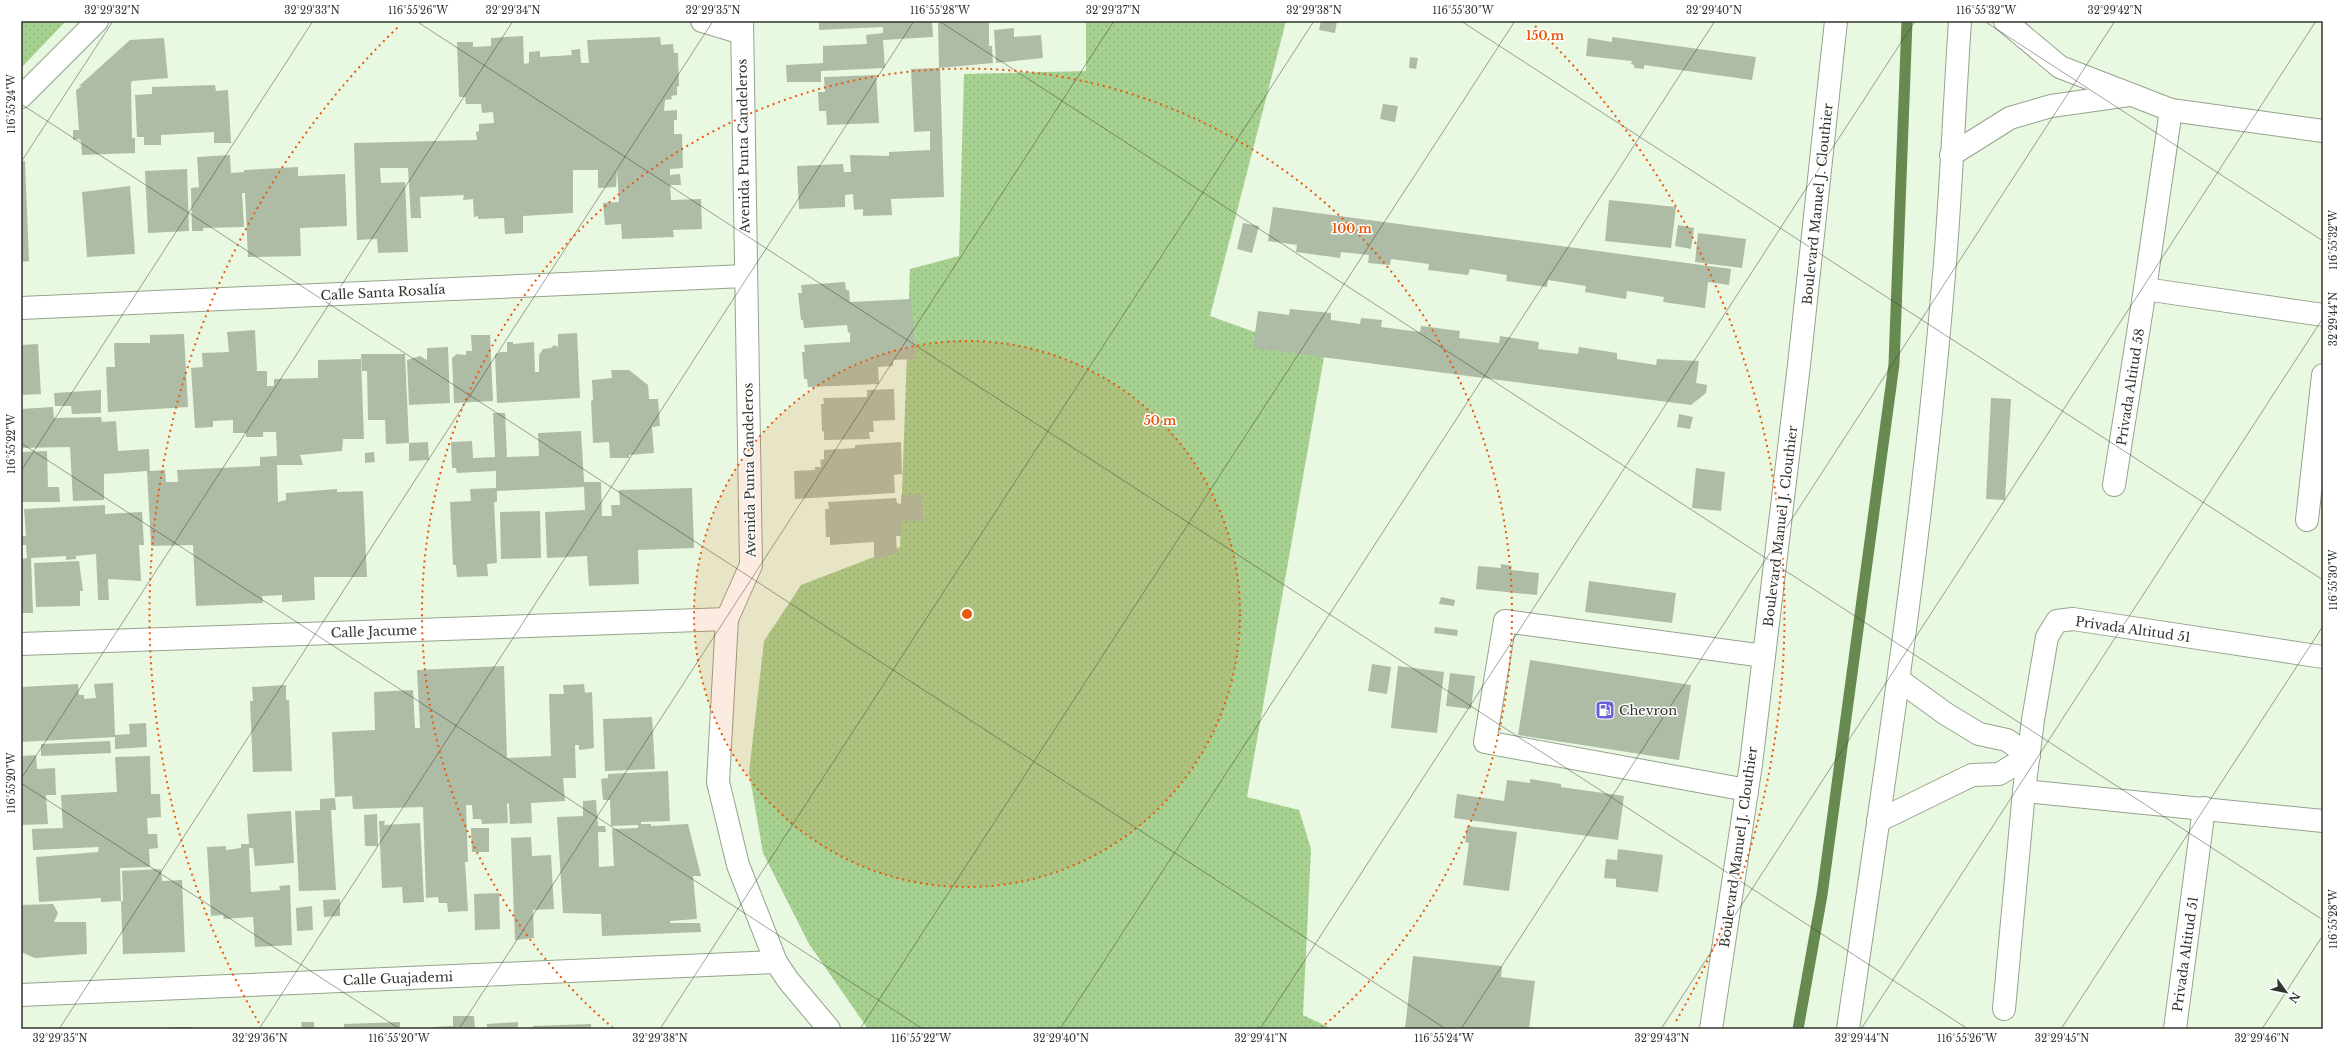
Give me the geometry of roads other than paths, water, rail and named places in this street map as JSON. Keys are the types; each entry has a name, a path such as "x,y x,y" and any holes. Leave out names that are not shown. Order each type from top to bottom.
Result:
{"street":[{"path":"21,97 97,21"},
{"path":"702,21 742,27"},
{"name":"Boulevard Manuel J. Clouthier","path":"1710,1029 1747,790 1764,656 1822,163 1836,21"},
{"path":"1848,1029 1899,680 1943,285 1960,21"},
{"path":"2005,21 2060,68 2171,110 2323,131"},
{"name":"Avenida Punta Candeleros","path":"742,27 751,565 727,618 718,782 738,865 776,962 788,980 829,1029"},
{"path":"1951,155 2010,118 2051,106 2130,95"},
{"name":"Privada Altitud 58","path":"2114,485 2171,110"},
{"name":"Calle Santa Rosalía","path":"21,308 745,276"},
{"path":"2145,289 2323,315"},
{"path":"2306,520 2323,375"},
{"name":"Calle Jacume","path":"21,644 727,618"},
{"name":"Privada Altitud 51","path":"2004,1009 2024,790 2047,637 2057,621 2073,619 2323,657"},
{"path":"1747,790 1485,742 1505,621 1764,656"},
{"path":"1878,821 1972,775 1999,774 2029,756 2007,740 1979,734 1946,714 1899,680"},
{"path":"2024,790 2323,821"},
{"name":"Privada Altitud 51","path":"2175,1029 2204,808"},
{"name":"Calle Guajademi","path":"21,995 776,962"}],"waterway":[{"path":"1798,1029 1822,895 1894,364 1907,21"}],"place":[{"name":"Chevron","path":"1605,710"}]}
